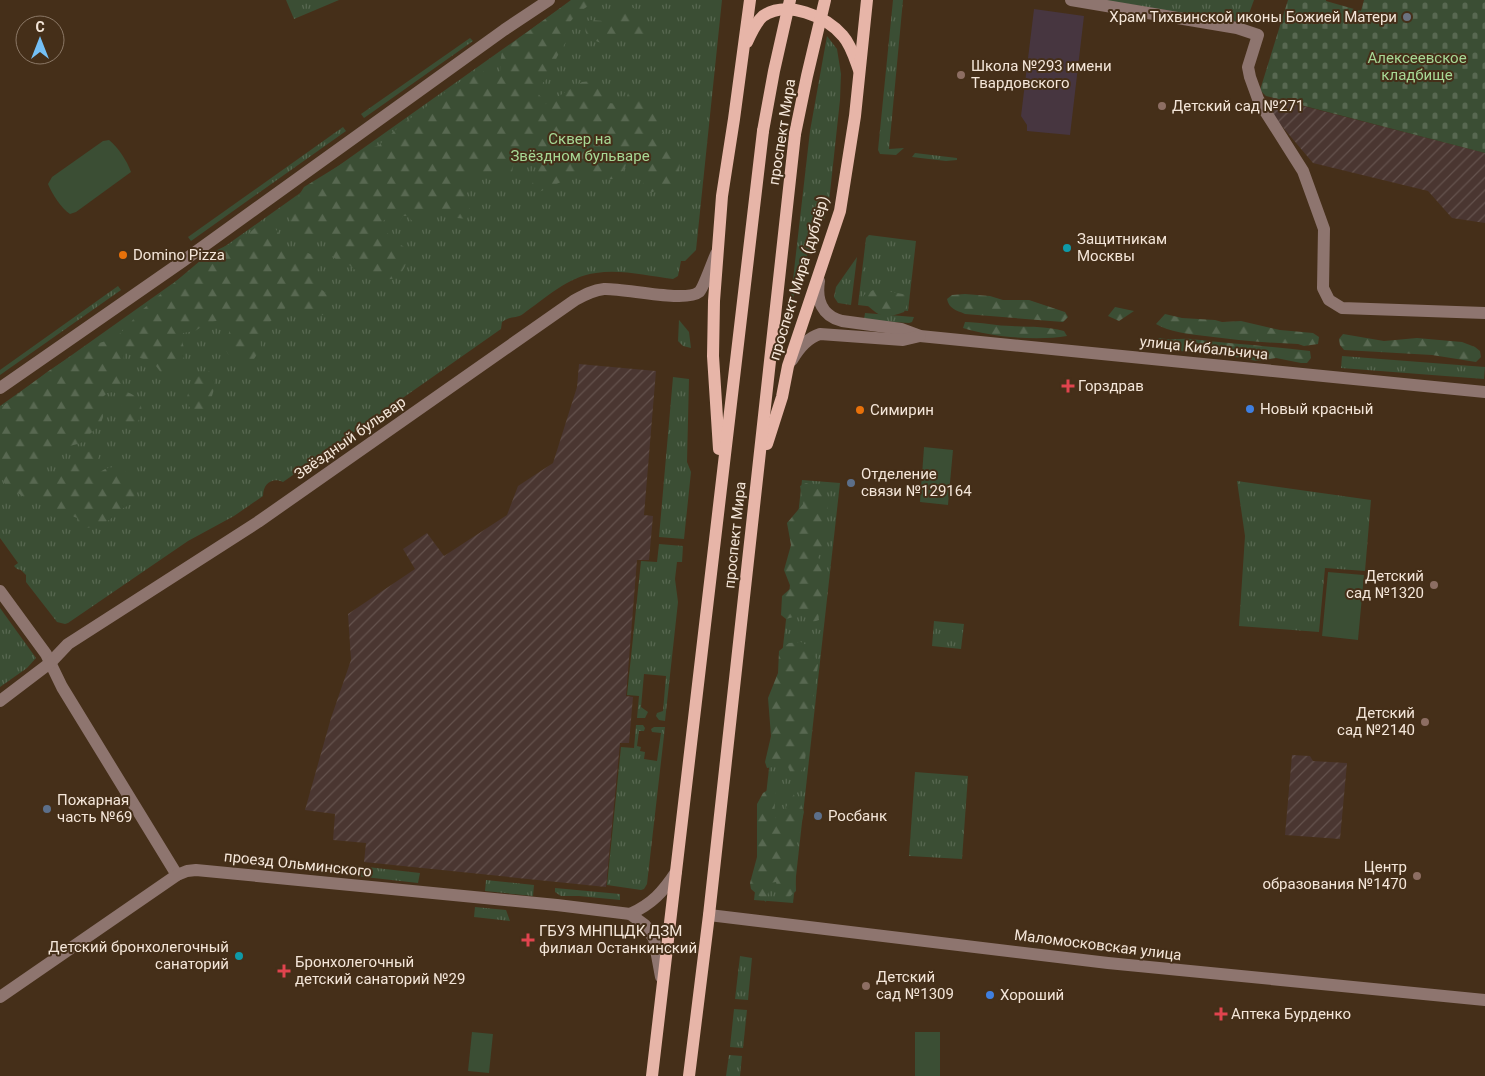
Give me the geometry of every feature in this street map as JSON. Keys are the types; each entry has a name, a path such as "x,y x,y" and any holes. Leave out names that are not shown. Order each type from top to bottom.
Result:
{"main road":[{"name":"проспект Мира","path":"652,1076 763,131 790,0"},
{"name":"проспект Мира","path":"689,1076 709,915 795,134 825,0"},
{"name":"проспект Мира (дублёр)","path":"758,473 782,397 788,366 840,210 860,72 867,0"},
{"path":"721,481 713,356 714,300 722,196 748,4"},
{"path":"743,50 750,35 763,16 777,10 796,10 819,18 843,35 860,72"}],"street":[{"path":"0,388 183,261 549,0"},
{"path":"1071,0 1237,28 1258,35 1248,66 1250,77 1262,105 1303,171 1324,230 1323,288 1328,300 1342,308 1485,313"},
{"name":"Звёздный бульвар","path":"0,701 50,663 68,644 258,522 575,300 590,292 604,289 621,289 672,296 694,295 699,293 704,286 718,250"},
{"name":"улица Кибальчича","path":"820,269 818,296 822,308 829,316 842,321 904,329 920,336 1485,392"},
{"name":"улица Кибальчича","path":"788,366 804,343 820,334 903,340 920,336"},
{"path":"0,591 46,654 62,687 177,875"},
{"name":"проезд Ольминского","path":"0,997 177,875 187,871 202,870 630,914"},
{"path":"662,990 660,964 654,939 645,925 630,914 652,902 668,885 676,872"},
{"name":"Маломосковская улица","path":"709,915 1108,963 1485,1000"}],"shaded area":[{"path":"1034,9 1084,16 1070,135 1027,131 1027,125 1021,116"},
{"path":"1272,98 1485,153 1485,223 1452,218 1428,191 1313,163 1269,111"},
{"path":"579,364 656,371 644,515 653,516 649,560 637,560 626,696 633,697 629,743 620,743 606,887 364,862 366,843 333,840 335,814 305,810 331,718 351,660 348,614 415,569 403,549 427,533 444,556 507,515 518,486 553,463 577,387"},
{"path":"1292,755 1310,756 1313,761 1347,763 1340,839 1285,835"}],"green space":[{"path":"286,0 339,0 294,19"},
{"path":"571,0 596,0 577,14 570,22 567,40 557,57 549,77 535,90 541,97 544,105 582,82 592,81 605,94 607,103 625,104 630,86 648,104 658,107 659,127 674,145 679,156 680,165 676,182 650,193 642,189 645,171 644,161 637,156 628,160 622,172 612,179 602,179 587,174 578,175 539,192 531,187 541,160 535,153 526,151 516,159 512,172 503,175 481,172 466,180 462,185 467,193 465,202 470,209 467,219 457,218 449,213 432,213 420,225 415,224 408,216 403,216 398,224 393,225 386,219 383,221 381,225 382,231 395,237 397,242 404,247 408,258 398,276 389,279 377,278 355,270 350,265 332,256 332,245 327,237 308,238 299,234 292,227 290,218 291,208 304,187 361,152 379,145 400,126 473,72 483,71 490,76 499,77 503,50"},
{"name":"Сквер на Звёздном бульваре","path":"572,0 722,0 696,250 685,261 681,261 678,276 673,279 625,272 605,272 586,275 567,283 523,314 508,318 502,322 501,329 283,482 275,480 266,485 263,496 234,516 188,541 68,623 57,622 26,582 26,575 14,566 18,563 0,538 0,406"},
{"path":"893,0 903,0 889,149 904,148 896,155 880,154 878,150"},
{"path":"1103,0 1254,0 1247,19 1239,22"},
{"name":"Алексеевское кладбище","path":"1288,0 1326,0 1361,11 1364,0 1485,0 1485,153 1266,96 1260,90"},
{"path":"626,6 643,11 648,28 645,38 635,39 618,35 603,43 592,39 586,34 586,22 590,20 603,21 613,11"},
{"path":"827,36 837,49 841,74 829,202 825,217 798,275 788,323 810,131"},
{"path":"470,38 473,41 364,118 361,114"},
{"path":"343,127 346,131 191,241 188,237"},
{"path":"109,140 122,154 131,172 76,212 70,214 57,200 48,184 52,177 103,141"},
{"path":"915,153 957,158 957,160 946,161 912,157"},
{"path":"269,223 278,232 287,251 299,249 317,257 320,263 315,276 315,283 328,297 331,308 327,314 312,314 288,306 263,328 260,334 261,348 254,359 240,360 228,353 226,342 230,327 225,322 219,320 206,324 195,331 183,333 182,340 185,353 180,370 174,374 162,374 153,362 140,358 136,352 124,353 122,391 133,395 140,403 141,413 136,424 122,425 118,420 123,401 114,392 107,393 102,398 103,417 101,423 81,443 59,449 41,468 45,482 49,486 55,484 56,478 65,472 79,455 95,450 99,456 94,468 98,474 110,468 123,468 135,490 134,500 102,524 83,528 78,524 77,518 65,513 52,517 41,500 35,498 28,500 5,484 0,476 0,408 55,366 70,357 101,342 116,339 136,315 207,255 246,236 256,227"},
{"path":"869,235 916,241 908,311 858,305 866,238"},
{"path":"857,257 851,305 838,303 834,297 836,287"},
{"path":"118,286 121,290 0,375 0,370"},
{"path":"875,289 908,295 909,300 904,312 886,316 873,310 863,301 864,295"},
{"path":"952,295 990,296 1003,300 1029,300 1065,312 1068,317 1063,322 965,314 951,307 947,299"},
{"path":"1115,307 1134,311 1119,321 1108,316"},
{"path":"865,313 914,317 912,322 909,323 864,320"},
{"path":"1165,314 1182,318 1222,322 1241,321 1280,330 1313,333 1319,337 1318,344 1304,346 1179,332 1156,324"},
{"path":"679,320 689,332 691,348 683,346 678,341"},
{"path":"965,322 1051,328 1064,331 1067,336 1028,338 1000,336 963,328"},
{"path":"1343,334 1384,341 1417,338 1462,342 1475,347 1480,351 1481,357 1476,362 1432,355 1344,350 1340,345 1339,339"},
{"path":"1154,339 1191,339 1310,351 1311,358 1307,363 1276,358 1257,361 1213,353 1162,350 1151,345"},
{"path":"1342,356 1485,367 1484,379 1341,368"},
{"path":"209,371 214,380 214,390 207,410 199,411 187,405 188,393 199,373"},
{"path":"673,377 689,379 687,462 691,472 684,539 659,537"},
{"path":"924,447 953,450 948,505 920,502"},
{"path":"802,480 840,483 793,903 754,900"},
{"path":"1237,481 1371,500 1365,571 1325,568 1319,632 1239,626 1245,536"},
{"path":"806,483 819,489 828,501 825,545 817,555 825,575 827,592 819,613 819,620 813,622 804,614 786,619 781,615 782,596 791,588 784,570 791,545 787,523 803,504 800,486"},
{"path":"659,544 683,546 682,562 677,562 675,579 678,602 665,721 659,720 656,716 657,713 663,711 666,676 644,674 641,707 648,712 645,718 637,718 639,696 627,695 641,561 657,562"},
{"path":"1328,572 1364,575 1358,640 1322,636"},
{"path":"0,608 36,658 27,668 0,687"},
{"path":"934,621 964,624 961,649 932,646"},
{"path":"801,642 812,648 818,665 804,767 797,777 791,774 786,762 782,758 774,767 767,768 765,762 771,736 768,698 778,673 779,651 789,643"},
{"path":"636,725 643,725 645,728 644,731 639,731 637,746 641,747 640,751 645,752 644,759 657,761 661,733 652,732 651,729 654,727 665,727 647,884 641,890 607,885 621,747 634,748"},
{"path":"915,772 968,776 962,859 909,856"},
{"path":"771,788 776,791 774,816 778,821 784,820 787,814 786,807 796,791 804,812 795,851 796,891 786,900 781,900 776,882 770,883 766,902 751,889 750,883 757,857 757,804 763,793"},
{"path":"350,865 420,873 418,883 356,876 353,874"},
{"path":"486,880 534,885 533,896 485,891"},
{"path":"555,888 620,894 620,900 561,896 555,892"},
{"path":"475,907 506,910 510,921 474,917"},
{"path":"740,956 752,958 748,1000 735,999"},
{"path":"734,1009 747,1010 743,1048 730,1047"},
{"path":"472,1032 493,1034 489,1073 468,1071"},
{"path":"915,1032 940,1032 940,1076 915,1076"},
{"path":"729,1055 742,1056 740,1076 726,1076"}],"place":[{"name":"Храм Тихвинской иконы Божией Матери","path":"1407,17"},
{"name":"Школа №293 имени Твардовского","path":"961,75"},
{"name":"Детский сад №271","path":"1162,106"},
{"name":"Защитникам Москвы","path":"1067,248"},
{"name":"Domino Pizza","path":"123,255"},
{"name":"Горздрав","path":"1068,386"},
{"name":"Новый красный","path":"1250,409"},
{"name":"Симирин","path":"860,410"},
{"name":"Отделение связи №129164","path":"851,483"},
{"name":"Детский сад №1320","path":"1434,585"},
{"name":"Детский сад №2140","path":"1425,722"},
{"name":"Пожарная часть №69","path":"47,809"},
{"name":"Росбанк","path":"818,816"},
{"name":"Центр образования №1470","path":"1417,876"},
{"name":"ГБУЗ МНПЦДК ДЗМ филиал Останкинский","path":"528,940"},
{"name":"Детский бронхолегочный санаторий","path":"239,956"},
{"name":"Бронхолегочный детский санаторий №29","path":"284,971"},
{"name":"Детский сад №1309","path":"866,986"},
{"name":"Хороший","path":"990,995"},
{"name":"Аптека Бурденко","path":"1221,1014"}]}
